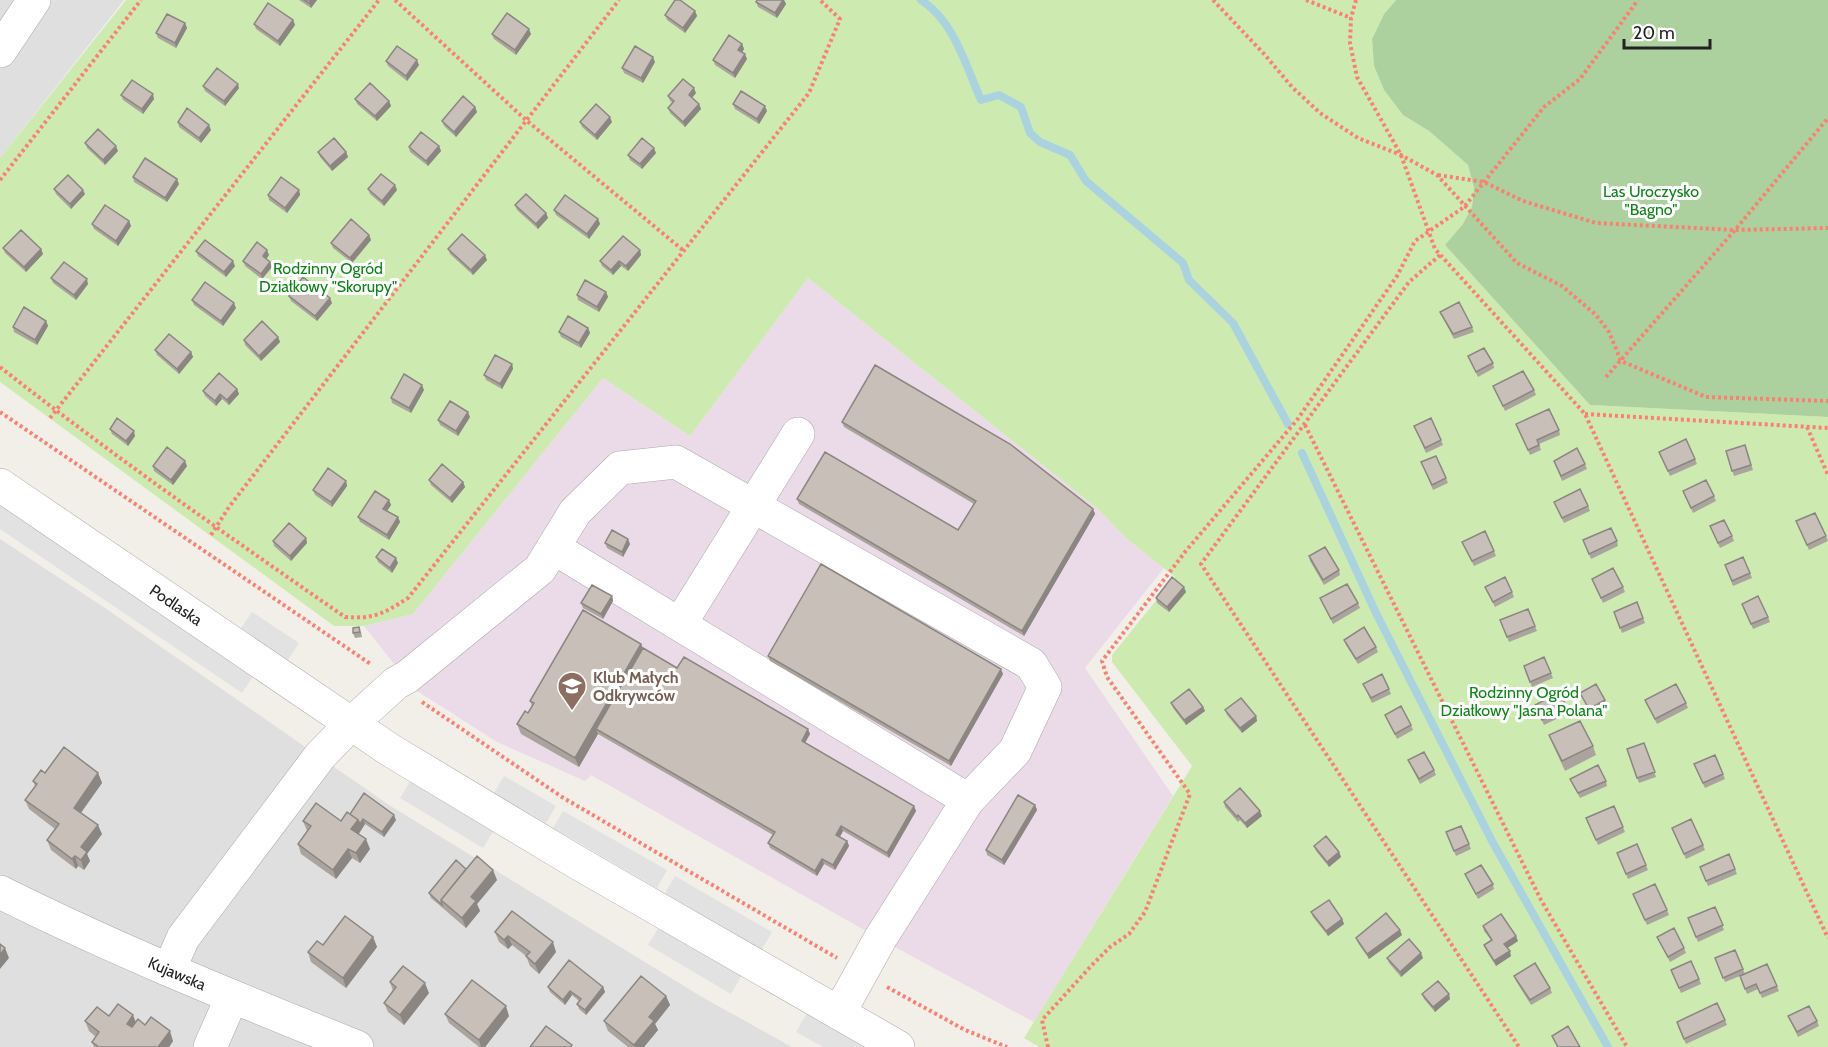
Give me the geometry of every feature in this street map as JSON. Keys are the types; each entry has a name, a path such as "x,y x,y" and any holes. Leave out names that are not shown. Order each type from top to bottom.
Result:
{"street":[{"path":"0,51 34,0"},
{"path":"680,624 798,434"},
{"path":"169,970 183,938 320,756 351,724 396,683 407,677 540,569 576,512 620,468 676,462 1031,664 1045,687 1015,751 968,800 861,972 839,1013"},
{"name":"Podlaska","path":"0,485 390,750 578,863 898,1047"},
{"path":"554,548 968,800"},
{"name":"Kujawska","path":"0,892 45,915 169,970 357,1047"},
{"path":"210,1047 232,997"}],"path":[{"path":"0,180 141,0"},
{"path":"50,418 379,0"},
{"path":"394,0 526,120 684,251"},
{"path":"211,536 229,507 619,0"},
{"path":"0,367 217,529 345,617 366,618 386,612 408,598 809,93 840,19 820,0"},
{"path":"1213,0 1292,87 1320,113 1358,138 1401,155 1437,175 1484,182 1523,201 1596,223 1735,230 1828,228"},
{"path":"1306,0 1351,18"},
{"path":"1356,0 1351,18 1350,43 1358,77 1401,155 1428,232 1440,255 1585,414 1828,938"},
{"path":"1048,1047 1042,1020 1092,964 1110,947 1129,934 1145,912 1190,794 1107,677 1102,661 1185,552 1297,420 1396,276 1415,241 1464,207 1544,107 1580,79 1638,0"},
{"path":"1606,377 1735,230 1828,118"},
{"path":"1437,175 1517,263 1562,286 1596,315 1609,332 1621,361 1706,397 1828,401"},
{"path":"1440,255 1409,282 1201,564 1519,1047"},
{"path":"0,412 351,650 493,752 562,797 861,972 965,1030 1007,1047"},
{"path":"1585,414 1828,428"},
{"path":"1305,425 1541,900 1627,1047"},
{"path":"1807,427 1828,475"}],"shaded area":[{"path":"0,0 124,0 0,158"},
{"path":"808,278 1098,509 1127,539 1164,568 1085,668 1173,796 1034,1022 880,939 591,775 585,781 497,742 414,689 364,626 413,614 603,378 690,436"},
{"path":"0,504 254,675 242,693 0,529"},
{"path":"0,539 105,608 389,805 702,997 792,1047 0,1047"},
{"path":"252,612 299,643 288,660 241,628"},
{"path":"504,776 556,806 546,823 494,793"},
{"path":"411,780 494,830 483,848 400,798"},
{"path":"563,811 667,870 657,888 553,828"},
{"path":"675,876 772,932 762,949 665,893"},
{"path":"659,927 742,975 731,994 648,945"},
{"path":"807,1013 865,1047 823,1047 796,1032"}],"green space":[{"path":"126,0 1396,0 1384,14 1372,39 1374,66 1384,90 1403,115 1429,131 1468,165 1474,188 1472,207 1463,225 1445,245 1590,405 1828,417 1828,1047 1039,1047 1024,1038 1192,766 1112,662 1112,655 1175,577 1127,539 1098,509 808,278 690,436 603,378 413,614 364,626 334,626 0,382 0,158"},
{"name":"Las Uroczysko \"Bagno\"","path":"1396,0 1828,0 1828,417 1590,405 1445,245 1463,224 1472,207 1474,188 1468,165 1429,131 1403,115 1384,90 1374,66 1372,39 1384,14"}],"building":[{"path":"675,0 680,0 695,11 683,28 665,15"},
{"path":"757,0 783,0 775,13 756,2"},
{"path":"268,3 293,20 278,41 254,24"},
{"path":"507,13 529,29 515,50 492,34"},
{"path":"167,14 185,23 175,43 156,33"},
{"path":"729,35 742,44 738,50 745,54 733,73 713,60"},
{"path":"397,46 417,60 406,76 386,61"},
{"path":"635,46 653,57 641,78 622,68"},
{"path":"217,68 238,84 224,101 203,86"},
{"path":"683,79 694,88 689,95 699,104 683,122 668,108 674,101 668,96"},
{"path":"132,80 153,94 142,109 121,95"},
{"path":"370,83 389,101 375,116 355,99"},
{"path":"741,91 765,106 757,119 733,104"},
{"path":"463,96 475,107 454,132 442,121"},
{"path":"596,104 610,117 595,135 580,122"},
{"path":"187,108 209,125 199,138 178,122"},
{"path":"98,129 116,146 103,160 85,143"},
{"path":"421,132 439,146 426,161 409,147"},
{"path":"334,138 346,152 330,166 318,152"},
{"path":"642,138 654,148 640,164 628,155"},
{"path":"145,158 177,179 165,198 133,177"},
{"path":"381,174 395,185 382,201 368,189"},
{"path":"68,175 83,190 70,204 54,189"},
{"path":"281,177 299,190 285,208 268,195"},
{"path":"526,194 546,213 536,224 515,205"},
{"path":"565,195 598,219 587,234 554,210"},
{"path":"105,205 129,221 116,241 92,224"},
{"path":"351,219 369,235 350,258 331,243"},
{"path":"21,230 41,249 24,267 3,248"},
{"path":"462,234 485,255 471,270 448,249"},
{"path":"623,236 640,250 626,266 619,261 611,270 600,261"},
{"path":"205,240 233,261 224,272 196,251"},
{"path":"257,242 267,250 263,256 270,262 261,274 243,261"},
{"path":"64,262 87,279 74,295 51,278"},
{"path":"303,277 330,298 315,316 289,296"},
{"path":"585,280 606,292 597,307 577,295"},
{"path":"205,282 234,303 221,321 192,300"},
{"path":"1459,302 1472,327 1453,334 1440,312"},
{"path":"24,307 46,321 35,340 13,327"},
{"path":"568,316 588,328 579,343 559,332"},
{"path":"262,321 278,337 259,356 244,340"},
{"path":"169,334 191,352 177,369 155,350"},
{"path":"1484,348 1493,363 1476,372 1468,356"},
{"path":"495,355 512,364 500,384 484,375"},
{"path":"875,365 1010,444 1093,509 1022,631 797,499 825,452 958,530 976,501 842,422"},
{"path":"1523,371 1534,390 1503,406 1493,386"},
{"path":"219,373 237,389 227,400 220,394 215,401 203,391"},
{"path":"404,374 422,385 409,408 391,398"},
{"path":"450,401 468,412 456,431 438,420"},
{"path":"1549,409 1559,430 1537,440 1539,445 1528,450 1516,424"},
{"path":"117,418 134,431 126,441 110,429"},
{"path":"1431,418 1441,440 1425,448 1414,426"},
{"path":"1686,439 1695,459 1668,471 1659,452"},
{"path":"1745,445 1751,465 1732,471 1726,451"},
{"path":"167,447 185,461 171,480 153,466"},
{"path":"1577,448 1585,464 1561,476 1554,461"},
{"path":"1436,456 1446,478 1432,485 1421,462"},
{"path":"442,464 463,482 450,498 429,480"},
{"path":"328,468 346,481 331,502 313,490"},
{"path":"1706,480 1714,496 1691,508 1683,491"},
{"path":"1580,489 1588,506 1562,518 1554,502"},
{"path":"375,491 389,500 383,509 398,517 387,535 358,517"},
{"path":"1815,513 1826,536 1807,545 1796,521"},
{"path":"1724,520 1732,536 1718,543 1710,526"},
{"path":"289,523 306,538 290,556 273,541"},
{"path":"1611,528 1617,541 1589,554 1583,540"},
{"path":"612,530 628,539 622,552 605,543"},
{"path":"1485,531 1494,551 1472,561 1462,542"},
{"path":"1325,547 1339,570 1323,580 1309,556"},
{"path":"382,549 396,558 390,568 376,557"},
{"path":"1743,557 1750,573 1732,581 1725,565"},
{"path":"821,564 1001,669 949,761 768,656"},
{"path":"1613,568 1623,587 1601,598 1592,579"},
{"path":"1172,577 1184,587 1167,607 1156,598"},
{"path":"1505,577 1512,592 1493,602 1485,587"},
{"path":"1347,584 1358,603 1331,619 1320,598"},
{"path":"592,585 612,596 601,614 581,603"},
{"path":"1758,596 1768,617 1751,624 1742,604"},
{"path":"1637,602 1643,618 1620,628 1614,612"},
{"path":"1528,609 1535,626 1507,637 1500,620"},
{"path":"583,610 641,644 575,758 517,724 525,711 528,713 534,703 530,701"},
{"path":"359,627 360,632 353,633 353,628"},
{"path":"1364,627 1376,647 1356,659 1344,640"},
{"path":"643,648 677,668 684,657 808,729 802,741 914,806 887,853 841,826 836,835 847,841 833,865 822,859 815,871 768,843 775,832 596,729"},
{"path":"1544,657 1551,673 1530,682 1524,666"},
{"path":"1382,674 1389,689 1371,698 1363,684"},
{"path":"1596,684 1605,700 1589,709 1580,693"},
{"path":"1676,684 1686,703 1655,719 1645,700"},
{"path":"1189,689 1203,707 1184,720 1171,703"},
{"path":"1560,692 1567,708 1542,720 1535,705"},
{"path":"1241,698 1256,716 1240,728 1225,710"},
{"path":"1401,706 1411,725 1395,734 1385,715"},
{"path":"1580,721 1593,746 1562,761 1549,735"},
{"path":"1644,743 1655,772 1637,778 1627,749"},
{"path":"64,747 98,773 74,808 98,825 81,847 87,852 81,860 75,856 72,859 47,840 59,824 25,800 37,784 33,781 41,770 45,773"},
{"path":"1424,752 1434,770 1419,779 1408,760"},
{"path":"1715,755 1723,774 1703,783 1694,764"},
{"path":"1598,765 1606,781 1578,793 1570,779"},
{"path":"1240,788 1260,811 1245,823 1224,802"},
{"path":"364,793 394,815 382,832 363,819 360,824 350,814"},
{"path":"1018,795 1035,805 1002,860 986,850"},
{"path":"316,803 341,821 347,812 358,820 351,829 366,839 356,853 348,849 333,870 298,844 311,826 303,821"},
{"path":"1614,806 1623,827 1596,840 1586,818"},
{"path":"1691,819 1703,845 1684,854 1672,828"},
{"path":"1461,826 1469,844 1454,851 1446,832"},
{"path":"1326,836 1339,852 1327,862 1314,846"},
{"path":"1637,844 1646,865 1626,874 1617,853"},
{"path":"1729,854 1735,869 1706,881 1700,867"},
{"path":"477,856 493,870 471,897 476,901 462,918 441,900"},
{"path":"456,860 466,869 441,900 442,905 429,893"},
{"path":"1481,865 1493,884 1476,894 1465,874"},
{"path":"1655,884 1667,910 1645,920 1633,894"},
{"path":"1329,900 1342,919 1326,931 1311,912"},
{"path":"1715,907 1723,925 1696,937 1688,918"},
{"path":"512,911 553,942 535,964 526,956 530,952 508,936 504,940 495,932"},
{"path":"1386,913 1400,930 1367,954 1356,938"},
{"path":"1501,914 1516,936 1504,944 1510,951 1494,961 1484,945 1492,940 1483,926"},
{"path":"345,916 373,937 343,978 308,952 317,941 323,945"},
{"path":"1674,928 1684,948 1668,957 1657,937"},
{"path":"1409,939 1421,953 1400,972 1387,958"},
{"path":"0,944 5,948 0,955"},
{"path":"1735,950 1743,969 1723,978 1715,958"},
{"path":"569,960 603,987 585,1010 577,1004 581,999 570,991 563,1000 548,987"},
{"path":"1691,961 1699,979 1679,988 1671,970"},
{"path":"1535,963 1550,988 1530,1000 1514,976"},
{"path":"1767,964 1777,986 1760,993 1756,984 1745,989 1740,976"},
{"path":"403,966 425,983 400,1015 384,1003 396,987 390,982"},
{"path":"641,976 666,996 649,1017 654,1021 634,1045 604,1021"},
{"path":"472,980 506,1006 479,1040 445,1014"},
{"path":"1438,981 1449,994 1433,1007 1422,994"},
{"path":"1717,1003 1725,1020 1684,1039 1677,1022"},
{"path":"118,1004 133,1015 127,1024 132,1027 138,1019 145,1025 151,1017 170,1031 158,1047 99,1047 92,1042 99,1032 85,1021 97,1007 109,1016"},
{"path":"1809,1006 1817,1021 1797,1032 1788,1016"},
{"path":"546,1026 572,1045 571,1047 530,1047"},
{"path":"1568,1026 1580,1047 1558,1047 1552,1036"}],"waterway":[{"path":"921,0 932,9 951,32 981,100 999,95 1021,107 1030,133 1040,142 1070,155 1086,181 1183,263 1189,280 1233,323 1288,424"},
{"path":"1302,453 1376,613 1492,841 1608,1047"}],"place":[{"name":"Klub Małych Odkrywców","path":"572,712"}],"park label":[{"name":"Rodzinny Ogród Działkowy \"Skorupy\"","path":"328,277"},
{"name":"Rodzinny Ogród Działkowy \"Jasna Polana\"","path":"1524,701"}]}
